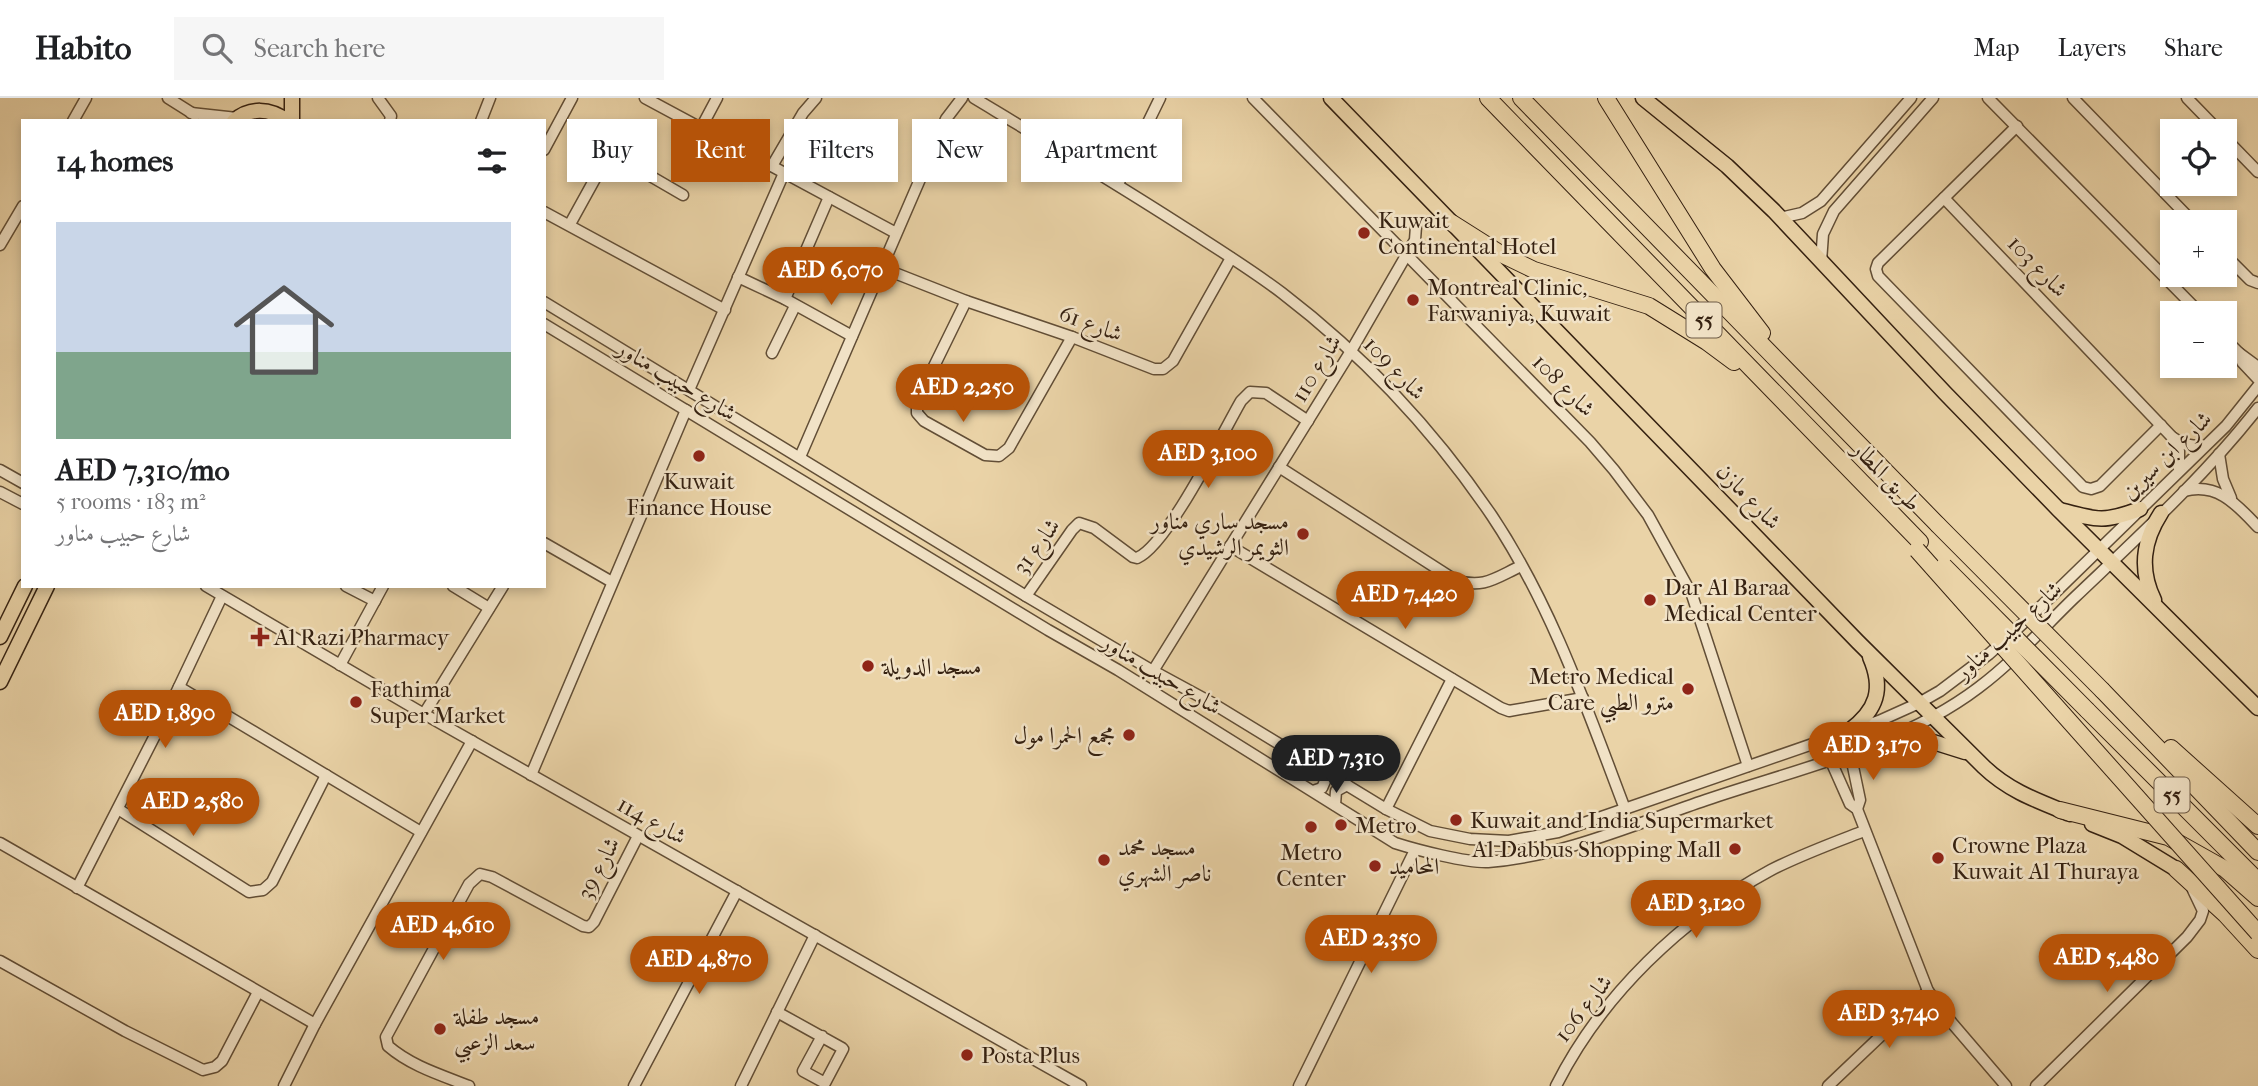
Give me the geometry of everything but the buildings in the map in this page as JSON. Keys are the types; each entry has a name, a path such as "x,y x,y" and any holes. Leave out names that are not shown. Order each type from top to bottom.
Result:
{"highway":[{"name":"طريق المطار","path":"1488,98 1900,523 1918,546 2258,881"},
{"name":"طريق المطار","path":"1521,98 2258,852"},
{"path":"1606,98 1713,269 1811,396"},
{"path":"1452,223 1501,254 1534,270 1649,306 1707,342 1773,391"},
{"path":"1918,546 2258,933"},
{"path":"2103,691 2258,826"},
{"path":"2060,810 2168,837 2225,869 2258,898"},
{"path":"2176,869 2225,914 2258,950"}],"main road":[{"path":"238,118 264,98"},
{"path":"290,119 292,98"},
{"name":"شارع مازن","path":"1331,98 1858,642 1998,781 2020,794 2122,836 2176,869"},
{"path":"1643,98 1727,166 1780,218 2058,509 2258,708"},
{"path":"238,118 265,110 286,119"},
{"path":"2058,509 2096,520 2111,519 2140,509"},
{"path":"2161,513 2152,527 2144,561 2146,579 2153,598 2166,615"},
{"path":"0,637 24,588"},
{"path":"0,682 46,588"},
{"path":"1849,732 1863,721 1873,706 1877,689 1876,672 1870,656 1858,642"},
{"path":"1885,740 1907,738 1930,741 1972,755"}],"street":[{"path":"74,119 86,98"},
{"path":"168,98 198,119"},
{"path":"378,98 388,109 390,119"},
{"path":"482,119 490,98"},
{"path":"546,146 572,98"},
{"path":"645,98 684,119"},
{"path":"706,119 717,98"},
{"path":"690,390 784,173 772,166 803,113 816,98"},
{"path":"800,457 946,119 962,98"},
{"name":"شارع 109","path":"974,98 1118,184 1281,292 1351,351 1390,391 1462,474 1493,518 1521,566 1556,634 1625,809"},
{"path":"1118,184 1160,98"},
{"name":"شارع 108","path":"1253,98 1590,442 1621,478 1648,516 1692,595 1748,766"},
{"path":"1780,218 1802,213 1821,201 1911,98"},
{"path":"1821,262 1823,234 1829,219 1933,98"},
{"path":"1988,98 2188,301"},
{"path":"2073,98 2181,210"},
{"path":"2187,98 2207,119"},
{"path":"191,113 238,118"},
{"path":"2017,126 1878,264 1876,273 2083,487 2091,489 2100,486 2161,425"},
{"path":"1887,127 1893,137 1902,136"},
{"path":"2237,150 2258,172"},
{"path":"570,224 602,166 610,161 621,159 683,195"},
{"path":"801,182 896,233"},
{"path":"785,299 829,197"},
{"name":"شارع 103","path":"1944,198 2172,437 2183,444 2203,447"},
{"path":"0,245 21,209"},
{"path":"546,213 724,310"},
{"name":"شارع 110","path":"1153,671 1351,351 1415,240 1416,226"},
{"name":"شارع 61","path":"882,268 1145,366 1163,369 1173,361 1231,258"},
{"path":"2237,267 2250,280 2258,283"},
{"path":"738,278 785,299 852,335"},
{"path":"966,301 917,401 917,413 924,421 985,455 999,456 1009,448 1073,337"},
{"name":"شارع حبيب مناور","path":"546,303 1026,596 1212,703 1386,808 1430,831 1470,839 1509,841 1558,832 1849,732 1919,703 1940,691 1989,654 2098,550"},
{"path":"772,353 795,306"},
{"name":"شارع حبيب مناور","path":"546,325 1099,659 1395,843 1483,862 1510,860 1590,841 1885,740 1932,717 1977,689 2111,563"},
{"path":"590,353 600,353 608,349 608,343 603,337"},
{"path":"2239,353 2258,367"},
{"path":"2239,353 2242,362 2258,379"},
{"name":"شارع ابن سيرين","path":"2098,550 2226,426 2258,386"},
{"name":"شارع 31","path":"1026,596 1079,523 1094,528 1133,557 1148,553 1173,520 1241,401 1250,392 1266,393 1308,421"},
{"name":"شارع ابن سيرين","path":"2111,563 2183,492 2258,408"},
{"path":"531,775 686,410"},
{"path":"2172,437 2179,451 2179,469"},
{"path":"2219,454 2228,497"},
{"path":"1279,467 1455,580 1471,585 1486,583 1521,566"},
{"path":"0,470 21,482"},
{"path":"2183,492 2200,488 2228,497 2258,527"},
{"path":"0,492 21,503"},
{"path":"903,542 911,535 907,523"},
{"path":"546,544 612,582"},
{"path":"1230,547 1509,710 1583,698"},
{"name":"شارع 114","path":"209,588 424,714 1081,1086"},
{"path":"350,588 375,601"},
{"path":"340,665 382,588"},
{"path":"456,588 489,608"},
{"path":"424,714 502,588"},
{"path":"77,888 222,596"},
{"path":"1099,659 1100,648 1105,644 1111,645"},
{"path":"1386,808 1452,679"},
{"path":"179,687 421,832"},
{"path":"284,1086 472,741"},
{"path":"1850,752 1860,800 1857,809 1864,831 1928,991 2007,1086"},
{"path":"1830,759 1850,804 1857,809"},
{"path":"1313,792 1322,788 1325,781 1324,771"},
{"path":"118,809 249,892 263,890 272,882 326,775"},
{"path":"1696,784 1695,794 1702,801"},
{"path":"1335,805 1336,791 1347,785"},
{"path":"1676,791 1685,798 1681,809"},
{"name":"شارع 106","path":"1556,1086 1567,1063 1624,988 1695,920 1772,870 1864,831"},
{"name":"شارع 39","path":"469,1086 417,1066 387,1046 386,1037 470,884 480,874 492,877 583,926 589,926 594,922 638,836"},
{"path":"0,843 316,1024"},
{"path":"1299,1086 1415,849"},
{"path":"2036,1086 2187,937 2200,920 2203,911 2199,899 2176,869"},
{"path":"634,1086 737,891"},
{"path":"741,1086 815,935"},
{"path":"0,961 125,1031 203,1070 215,1067 222,1061 258,992"},
{"path":"1828,1086 1928,991"},
{"path":"777,1012 821,1037"}],"place":[{"name":"Kuwait Continental Hotel","path":"1364,233"},
{"name":"Montreal Clinic, Farwaniya, Kuwait","path":"1413,300"},
{"name":"Kuwait Finance House","path":"699,456"},
{"name":"مسجد ساري مناور الثويمر الرشيدي","path":"1303,534"},
{"name":"Dar Al Baraa Medical Center","path":"1650,600"},
{"name":"Al Razi Pharmacy","path":"260,637"},
{"name":"مسجد الدويلة","path":"868,666"},
{"name":"Metro Medical Care مترو الطبي","path":"1688,689"},
{"name":"Fathima Super Market","path":"356,702"},
{"name":"مجمع الحمرا مول","path":"1129,735"},
{"name":"Kuwait and India Supermarket","path":"1456,820"},
{"name":"Metro","path":"1341,825"},
{"name":"Metro Center","path":"1311,827"},
{"name":"Al-Dabbus Shopping Mall","path":"1735,849"},
{"name":"Crowne Plaza Kuwait Al Thuraya","path":"1938,858"},
{"name":"مسجد محمد ناصر الشهري","path":"1104,860"},
{"name":"المحاميد","path":"1375,866"},
{"name":"مسجد طفلة سعد الزعبي","path":"440,1029"},
{"name":"Posta Plus","path":"967,1055"}]}
